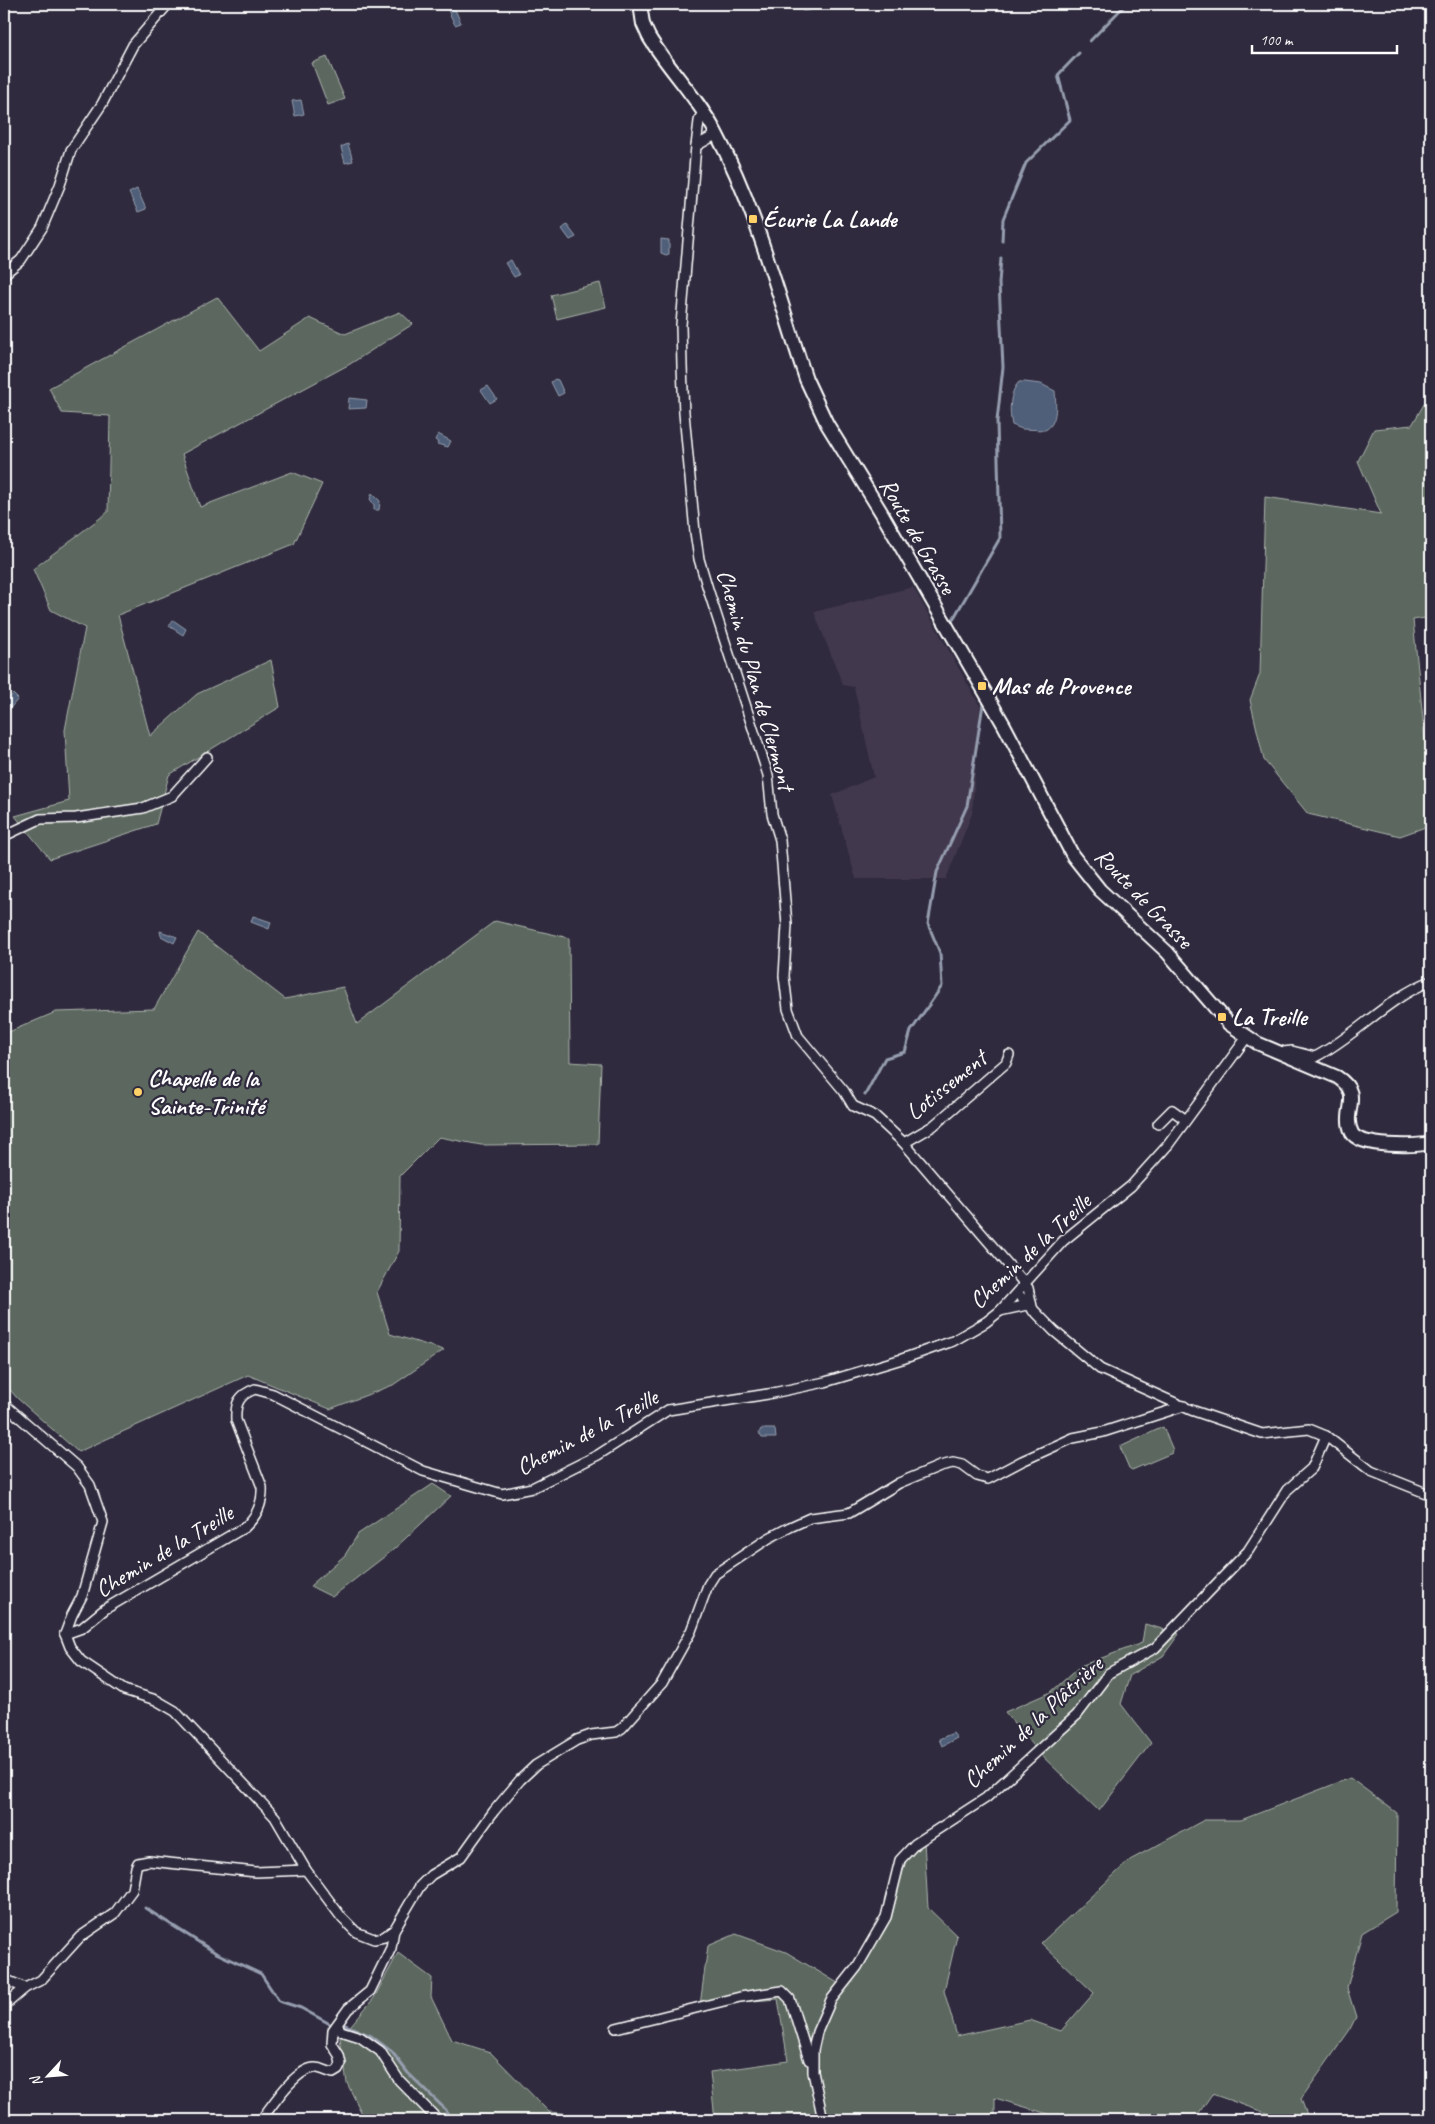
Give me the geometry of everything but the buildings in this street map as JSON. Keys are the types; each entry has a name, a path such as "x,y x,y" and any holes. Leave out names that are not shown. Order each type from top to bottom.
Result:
{"street":[{"path":"4,274 21,260 42,228 71,150 102,104 133,45 168,4"},
{"name":"Route de Grasse","path":"640,4 649,37 703,111 717,134 736,176 753,220 815,402 1004,725 1062,837 1074,856 1100,890 1168,952 1222,1017 1246,1037 1317,1067 1337,1077 1347,1085 1352,1096 1350,1123 1352,1134 1356,1138 1361,1141 1380,1144 1418,1145 1431,1143"},
{"name":"Chemin du Plan de Clermont","path":"703,111 699,121 696,146 681,324 684,413 694,532 708,589 768,775 772,814 780,840 787,925 784,976 788,1009 798,1036 844,1091 853,1106 875,1116 904,1143 1024,1283"},
{"path":"696,146 717,134"},
{"path":"4,836 40,819 76,818 143,808 172,796 207,757"},
{"path":"1280,1052 1292,1051 1315,1057 1374,1017 1402,994 1431,981"},
{"name":"Chemin de la Treille","path":"65,1634 82,1628 105,1609 245,1527 256,1516 262,1496 262,1487 236,1420 235,1408 241,1396 251,1391 255,1390 273,1394 423,1471 502,1494 532,1488 590,1459 668,1410 768,1394 825,1382 902,1360 953,1341 986,1322 1000,1311 1062,1241 1131,1186 1168,1144 1246,1037"},
{"name":"Lotissement","path":"904,1143 934,1126 1006,1063 1009,1055"},
{"path":"1158,1124 1172,1110 1186,1120"},
{"path":"1024,1283 1028,1288 1030,1308"},
{"path":"1017,1293 1054,1332 1100,1369 1191,1410 1262,1434 1310,1429 1326,1436 1370,1471 1431,1495"},
{"path":"1000,1311 1030,1308"},
{"path":"261,2120 300,2074 314,2068 333,2073 338,2070 341,2064 331,2038 333,2030 348,2008 370,1991 390,1948 394,1930 420,1886 432,1875 461,1857 494,1812 528,1772 577,1740 591,1735 616,1732 622,1728 662,1683 691,1631 710,1580 729,1563 790,1527 810,1518 849,1512 899,1483 940,1466 952,1463 962,1465 977,1476 988,1480 1022,1460 1072,1438 1103,1432 1184,1406"},
{"path":"5,1409 77,1467 90,1484 103,1522 82,1596 65,1634 70,1647 81,1661 124,1690 156,1700 175,1711 275,1817 306,1870 334,1910 356,1932 374,1940 384,1938 394,1930"},
{"name":"Chemin de la Plâtrière","path":"824,2120 813,2072 813,2050 817,2032 831,2000 857,1967 886,1917 900,1860 915,1844 986,1798 1077,1714 1109,1673 1155,1648 1248,1552 1287,1490 1312,1468 1326,1436"},
{"path":"4,2006 25,1988 42,1980 80,1937 115,1913 132,1890 138,1863 149,1861 256,1872 306,1870"},
{"path":"4,1979 25,1988"},
{"path":"616,2028 740,1996 782,1991 790,1999 813,2072"},
{"path":"337,2025 341,2031 360,2037 376,2048 399,2080 438,2120"}],"shaded area":[{"path":"913,587 980,706 972,814 946,879 856,879 832,795 874,777 854,687 843,685 814,612"}],"green space":[{"path":"327,57 345,99 328,105 312,63"},
{"path":"600,283 606,307 557,319 551,295"},
{"path":"217,297 259,351 310,318 345,334 400,312 413,324 350,364 182,454 200,507 292,472 322,484 294,544 118,615 150,736 197,694 271,660 280,707 169,775 156,824 50,859 15,816 69,801 65,730 85,628 51,610 33,569 108,512 110,416 62,413 49,388"},
{"path":"1431,392 1431,617 1413,620 1426,749 1431,757 1431,825 1400,836 1308,814 1264,760 1250,700 1260,674 1265,497 1381,514 1358,461 1374,429 1412,425"},
{"path":"495,921 569,938 570,1062 601,1064 598,1144 481,1145 439,1137 400,1176 399,1251 377,1292 390,1334 444,1350 393,1385 330,1409 248,1375 78,1452 17,1398 4,1383 4,1034 56,1012 154,1009 198,932 285,999 343,987 357,1024"},
{"path":"1163,1427 1173,1450 1172,1453 1132,1470 1129,1468 1120,1447"},
{"path":"433,1484 451,1496 393,1550 332,1597 310,1586 345,1555 358,1534"},
{"path":"1145,1624 1179,1634 1163,1656 1130,1675 1121,1704 1151,1743 1099,1811 1037,1751 1005,1712 1051,1692 1080,1666 1142,1643"},
{"path":"1350,1778 1397,1813 1396,1912 1362,1933 1347,1988 1356,2017 1349,2031 1301,2099 1309,2120 1275,2120 1269,2114 1212,2094 1194,2120 1068,2120 995,2098 995,2120 715,2120 710,2072 788,2061 778,1999 700,2005 708,1946 736,1934 786,1952 846,1988 886,1928 907,1857 924,1841 928,1908 957,1936 944,1991 957,2036 1030,2020 1061,2031 1094,1993 1041,1943 1130,1860 1204,1820 1241,1820"},
{"path":"398,1953 432,1978 431,1997 452,2040 490,2052 549,2112 638,2120 365,2120 347,2083 340,2038 374,1998"}],"water":[{"path":"453,5 461,23 455,25 447,8"},
{"path":"301,100 304,114 295,116 292,101"},
{"path":"348,144 353,161 345,163 341,147"},
{"path":"137,189 146,209 138,212 129,193"},
{"path":"567,225 576,237 570,240 562,229"},
{"path":"661,239 669,240 669,254 661,253"},
{"path":"511,260 519,275 514,277 505,263"},
{"path":"555,379 558,380 564,393 558,396 551,382"},
{"path":"1019,382 1041,384 1055,391 1056,407 1054,418 1045,430 1022,429 1012,425 1010,408 1013,391"},
{"path":"488,386 497,399 490,403 481,390"},
{"path":"349,398 367,400 366,408 348,409"},
{"path":"438,434 451,441 448,447 437,444 438,442 435,440"},
{"path":"372,493 380,501 379,510 374,510 374,505 370,499"},
{"path":"173,620 186,629 183,635 169,626"},
{"path":"13,694 18,699 7,712 4,711 4,703"},
{"path":"253,916 271,922 269,929 251,922"},
{"path":"160,931 177,937 174,943 161,936"},
{"path":"761,1429 775,1429 776,1438 762,1438 759,1433"},
{"path":"953,1733 957,1738 942,1746 939,1739"}],"waterway":[{"path":"1090,41 1126,4"},
{"path":"1002,241 1003,219 1026,163 1070,120 1058,75 1079,53"},
{"path":"952,621 1000,538 997,421 1003,367 999,283 1001,258"},
{"path":"865,1095 885,1058 905,1052 911,1031 942,986 940,953 928,924 937,872 967,806 983,704"},
{"path":"145,1908 216,1953 261,1974 279,2001 301,2008 330,2024"},
{"path":"345,2025 371,2036 392,2052 408,2073 446,2110 450,2120"}],"place":[{"name":"Écurie La Lande","path":"753,219"},
{"name":"Mas de Provence","path":"982,686"},
{"name":"La Treille","path":"1222,1017"},
{"name":"Chapelle de la Sainte-Trinité","path":"138,1092"}]}
